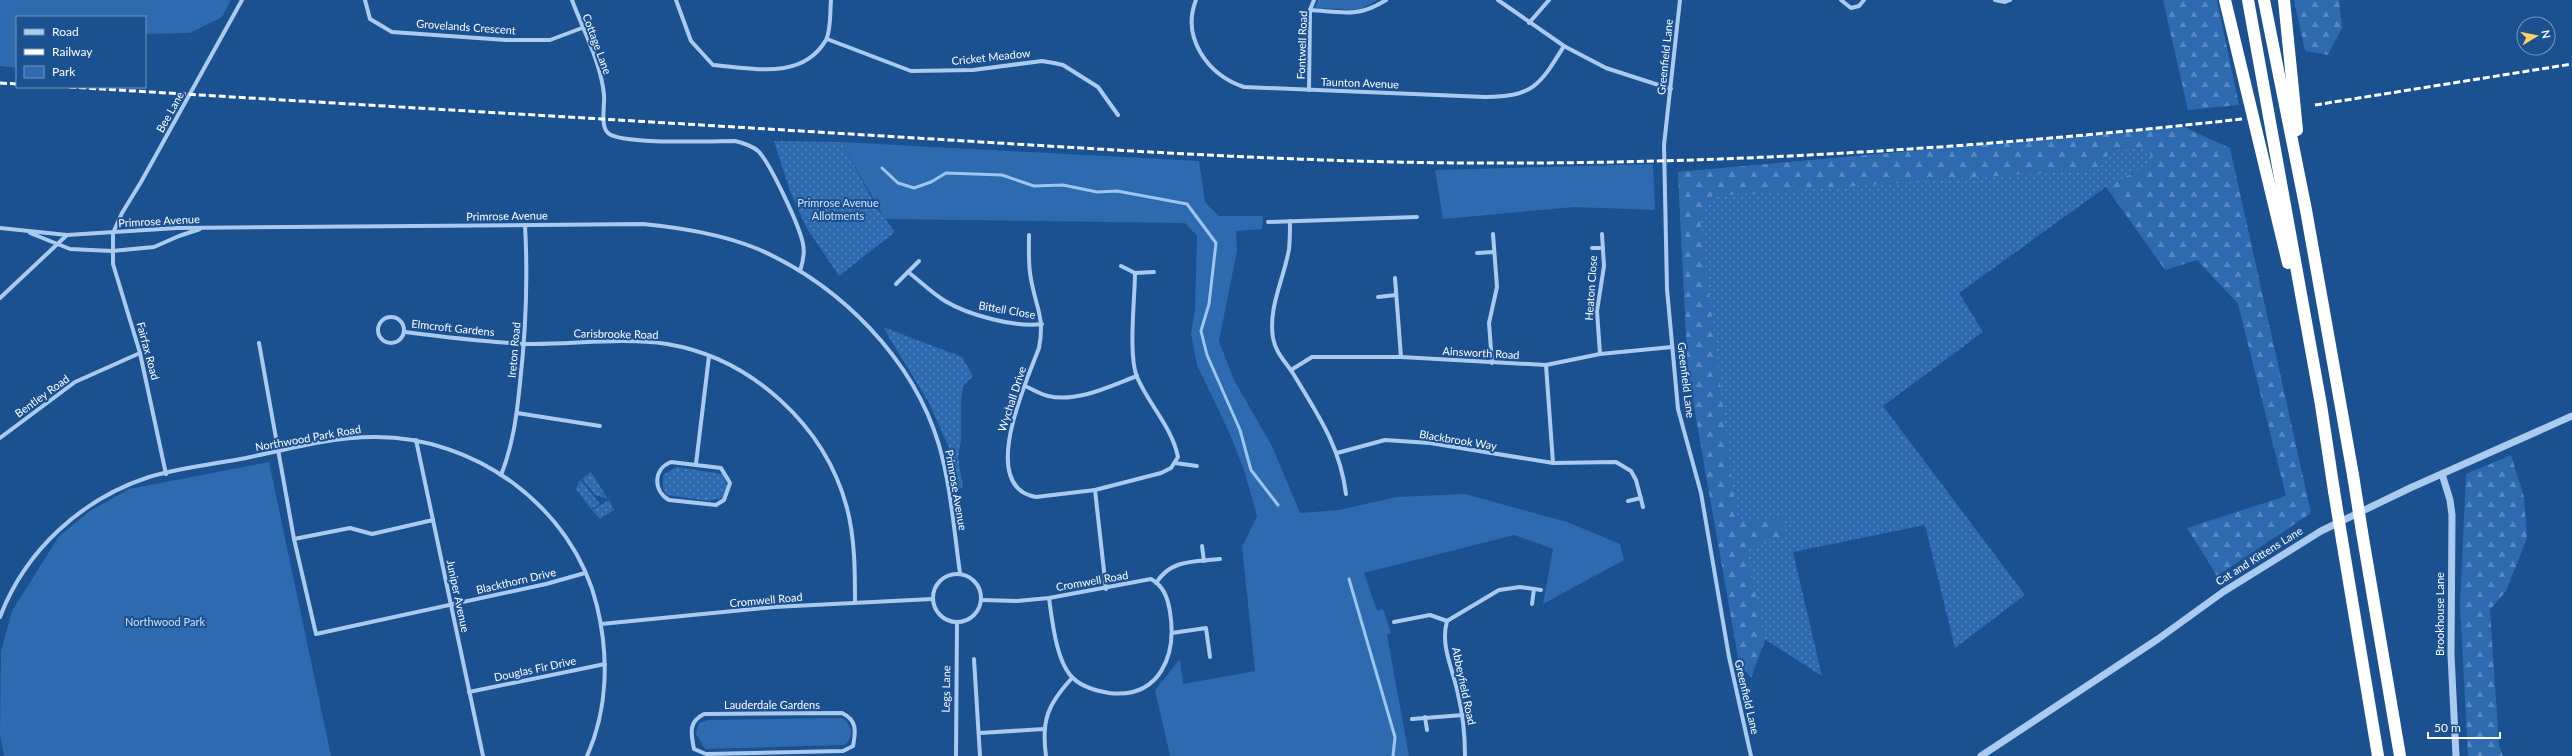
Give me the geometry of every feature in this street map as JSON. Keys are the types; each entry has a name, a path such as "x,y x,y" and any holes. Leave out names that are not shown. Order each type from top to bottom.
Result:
{"highway":[{"path":"2225,0 2321,404"},
{"path":"2248,0 2321,404 2378,756"},
{"path":"2264,0 2306,210 2353,475 2400,756"},
{"path":"2284,0 2306,210"}],"street":[{"name":"Bee Lane","path":"113,233 122,213 141,182 242,0"},
{"name":"Grovelands Crescent","path":"365,0 370,19 392,32 506,40 550,40 582,28"},
{"name":"Cottage Lane","path":"572,0 594,58 604,93 605,128 615,137 671,141 734,141 746,143 757,150 767,162 800,235 804,252 800,271"},
{"path":"676,0 690,41 713,65 781,69 794,67 813,54 827,39 831,0"},
{"name":"Taunton Avenue","path":"1196,0 1193,19 1196,47 1204,60 1220,76 1244,87 1485,97 1521,94 1543,78 1564,46"},
{"name":"Fontwell Road","path":"1309,90 1310,10 1314,0"},
{"path":"1310,10 1358,13 1371,10 1386,0"},
{"path":"1498,0 1564,46 1606,68 1671,90"},
{"path":"1529,23 1549,0"},
{"name":"Greenfield Lane","path":"1680,0 1664,158 1667,289 1672,347 1678,409 1702,493 1729,657 1751,756"},
{"path":"1841,0 1851,8 1859,6 1864,0"},
{"path":"1995,0 2005,2 2010,0"},
{"name":"Cricket Meadow","path":"827,39 911,71 973,70 1042,61 1062,65 1098,87 1118,115"},
{"path":"1268,222 1417,217"},
{"path":"1290,222 1289,249 1272,315 1274,339 1281,359 1291,370 1325,424 1343,469 1346,494"},
{"name":"Primrose Avenue","path":"0,228 67,235 206,228 643,224 687,229 728,239 757,249 800,271 860,316 892,356 915,392 938,445 946,474 960,573"},
{"name":"Ireton Road","path":"501,475 517,413 524,344 528,279 525,225"},
{"name":"Primrose Avenue","path":"26,231 57,245 81,250 112,251 154,247 179,236 206,228"},
{"name":"Fairfax Road","path":"113,233 112,251 114,264 140,353 166,474"},
{"path":"1492,363 1489,323 1497,287 1493,234"},
{"name":"Heaton Close","path":"1600,354 1597,312 1604,266 1602,234"},
{"path":"0,298 67,235"},
{"name":"Wychall Drive","path":"1030,235 1031,278 1042,324 1040,348 1010,428 1010,470 1017,488 1023,493 1036,496 1095,490 1161,473 1171,468 1175,463"},
{"name":"Heaton Close","path":"1592,248 1603,248"},
{"path":"1477,253 1494,252"},
{"path":"896,284 919,261"},
{"path":"1121,266 1136,273 1154,272"},
{"name":"Bittell Close","path":"908,272 945,301 979,316 1033,326 1042,324"},
{"path":"1136,273 1134,360 1137,376 1175,442 1178,457 1175,463 1197,466"},
{"path":"1395,278 1401,356"},
{"path":"1378,297 1396,295"},
{"name":"Elmcroft Gardens","path":"383,318 400,320 405,332 400,340 381,339 377,330 380,321 383,318"},
{"name":"Elmcroft Gardens","path":"405,332 524,344"},
{"name":"Carisbrooke Road","path":"524,344 642,342 667,344 709,356 744,373 774,393 818,443 839,484 846,507 854,554 855,603"},
{"path":"259,343 294,539 350,528 372,534 433,520"},
{"name":"Ainsworth Road","path":"1291,370 1312,357 1401,356 1492,363 1546,365 1600,354 1672,347"},
{"name":"Bentley Road","path":"0,438 75,382 140,353"},
{"path":"696,464 709,356"},
{"path":"1546,365 1553,463"},
{"path":"1025,386 1047,396 1064,397 1092,392 1137,376"},
{"path":"517,413 600,426"},
{"name":"Cat and Kittens Lane","path":"1981,756 2158,639 2223,592 2280,555 2321,531 2442,474 2572,416"},
{"name":"Northwood Park Road","path":"0,617 19,577 54,534 110,493 150,477 321,443 373,437 416,440 462,454 501,475 527,494 560,529 585,573 601,624 605,664 600,718 587,756"},
{"name":"Juniper Avenue","path":"416,440 483,756"},
{"name":"Blackbrook Way","path":"1337,453 1385,440 1430,443 1553,463 1606,461 1624,465 1636,480 1643,506"},
{"path":"671,462 696,464 721,468 726,474 730,483 724,500 716,505 669,500 664,497 657,480 661,468 671,462"},
{"name":"Brookhouse Lane","path":"2442,474 2450,500 2452,515 2451,632 2456,756"},
{"path":"1095,490 1106,589"},
{"path":"1628,500 1641,498"},
{"name":"Blackthorn Drive","path":"294,539 316,634 546,584 585,573"},
{"path":"1202,546 1204,561"},
{"path":"1049,598 1054,640 1072,678 1097,692 1125,693 1146,687 1154,681 1164,665 1172,633 1169,606 1158,584 1163,572 1177,564 1220,559"},
{"path":"960,573 976,582 982,600 976,613 971,618 957,622 940,616 932,599 934,590 941,580 952,574 960,573"},
{"name":"Cromwell Road","path":"982,600 1017,601 1049,598 1106,589 1143,580 1151,580 1158,584"},
{"path":"1394,622 1430,615 1448,621 1499,590 1520,587 1541,590"},
{"path":"1532,604 1534,589"},
{"name":"Cromwell Road","path":"601,624 774,607 932,599"},
{"name":"Abbeyfield Road","path":"1448,621 1445,637 1447,655 1463,715 1464,756"},
{"name":"Legs Lane","path":"956,756 957,622"},
{"path":"1172,633 1206,628 1210,656"},
{"path":"974,659 980,733 980,756"},
{"name":"Douglas Fir Drive","path":"469,692 605,664"},
{"path":"1046,756 1044,729 1046,716 1053,702 1072,678"},
{"name":"Lauderdale Gardens","path":"842,713 850,717 854,723 853,746 843,751 774,755 706,754 694,749 691,726 696,718 704,714 842,713"},
{"path":"1412,719 1463,715"},
{"path":"1425,717 1427,730"},
{"path":"980,733 1044,729"}],"green space":[{"path":"0,0 231,0 222,17 190,33 146,34 146,16 16,16 16,68 0,66"},
{"path":"1318,0 1378,0 1359,10 1315,8"},
{"path":"2163,0 2217,0 2239,105 2188,110"},
{"path":"2294,0 2339,0 2342,28 2328,55 2305,51"},
{"path":"2184,127 2177,177 2106,187 1959,293 1983,332 1883,406 2025,595 1955,648 1925,525 1793,552 1822,676 1747,628 1688,373 1678,172"},
{"path":"2184,127 2230,148 2311,513 2217,576 2187,528 2286,496 2238,304 2197,260 2165,270 2106,187 2152,163 2149,148 2110,151 2098,170 2001,175 1712,196 1700,219 1737,521 1785,517 1784,537 1747,549 1765,640 1751,678 1739,663 1688,373 1678,172"},
{"name":"Primrose Avenue Allotments","path":"774,141 841,142 877,208 895,232 839,276 806,227 790,191"},
{"path":"841,142 1199,161 1205,202 1219,216 1263,216 1262,229 1236,231 1237,251 1219,341 1234,380 1272,446 1300,513 1339,510 1396,497 1465,494 1567,522 1620,544 1624,560 1543,604 1553,549 1514,535 1364,573 1377,611 1383,609 1391,633 1387,635 1409,756 1170,756 1155,690 1180,659 1183,684 1255,671 1242,547 1257,516 1244,470 1229,432 1197,365 1191,334 1195,310 1197,236 1185,223 885,219"},
{"path":"1653,164 1655,210 1574,207 1443,219 1435,170"},
{"path":"883,327 962,357 973,376 963,386 961,400 961,440 958,457 963,487 959,490 950,450 929,403"},
{"path":"2511,455 2524,497 2527,538 2506,591 2490,610 2499,745 2503,756 2468,756 2460,606 2466,474"},
{"name":"Northwood Park","path":"269,462 331,756 4,756 0,735 1,651 12,611 59,536 90,511 129,489"},
{"path":"677,467 722,474 726,486 722,498 708,501 667,495 663,489 663,475"},
{"path":"591,472 608,499 595,495 582,479"},
{"path":"580,479 600,504 591,509 576,489"},
{"path":"609,500 614,510 600,519 592,510"},
{"path":"843,718 848,724 851,732 850,739 844,745 705,749 696,734 699,723 708,720"}],"waterway":[{"path":"882,168 898,183 914,188 931,182 946,173 1002,175 1034,186 1063,185 1097,192 1117,191 1187,204 1216,243 1209,304 1201,331 1207,355 1240,430 1251,470 1278,505"},
{"path":"1349,579 1395,737 1393,756"}],"railway":[{"path":"2315,105 2572,64"},
{"path":"0,83 16,84"},
{"path":"86,88 1128,151 1434,163 1694,160 1877,151 2060,137 2242,119"}]}
